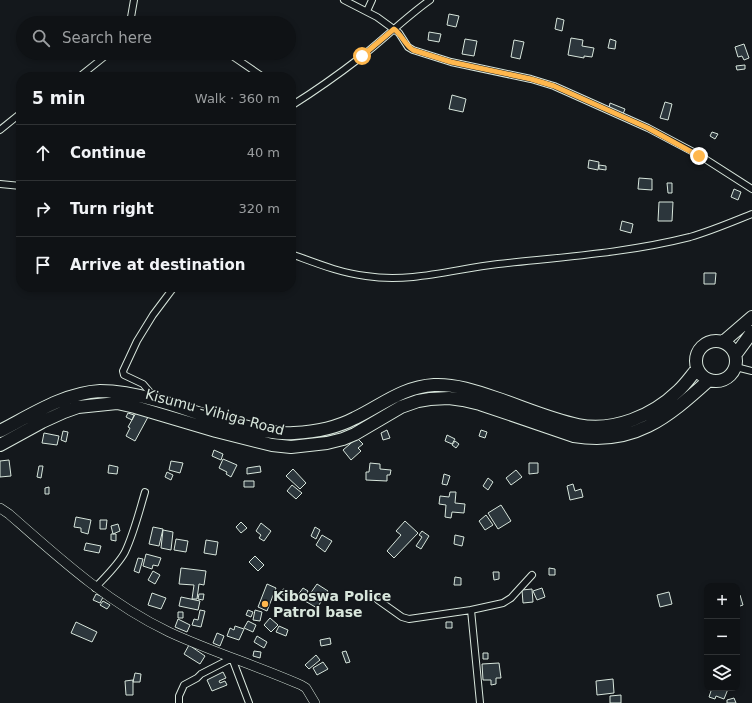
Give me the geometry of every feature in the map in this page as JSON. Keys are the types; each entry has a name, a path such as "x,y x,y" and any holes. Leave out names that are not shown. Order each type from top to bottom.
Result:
{"highway":[{"path":"723,342 752,317"},
{"path":"736,354 728,344 723,342 710,342 704,345 697,356 697,369 700,374 709,380 716,382 728,378 736,367 736,354 752,332"},
{"name":"Kisumu -Vihiga Road","path":"0,431 47,406 91,392 114,391 156,400 218,419 269,432 292,434 319,431 342,424 358,417 395,395 413,389 433,385 454,386 477,391 556,419 579,425 598,426 620,424 639,418 660,406 678,391 697,369"},
{"name":"Kisumu -Vihiga Road","path":"0,445 64,412 78,407 117,403 272,445 291,447 307,446 343,439 355,434 401,407 418,401 449,398 480,404 574,436 604,439 619,437 643,429 678,408 709,380"}],"street":[{"path":"131,16 134,0"},
{"path":"344,0 367,11 394,29 399,33 408,47 423,54 531,79 554,86 648,128 699,156 752,189"},
{"path":"367,11 372,0"},
{"path":"296,101 362,56 430,0"},
{"path":"85,72 100,60"},
{"path":"238,60 256,72"},
{"path":"0,130 16,118"},
{"path":"0,184 16,186"},
{"path":"296,256 340,270 367,276 394,278 425,277 498,264 632,249 691,236 752,214"},
{"path":"156,400 143,384 124,375 122,371 137,341 153,315 170,292"},
{"path":"736,367 752,371"},
{"path":"95,588 117,563 124,552 134,529 145,492"},
{"path":"0,508 9,514 71,569 95,588 169,632 301,685 306,688 315,703"},
{"path":"378,600 402,617 409,619 471,610 503,603 511,598 532,575"},
{"path":"471,610 480,703"},
{"path":"179,703 179,696 184,685 201,674 232,658"},
{"path":"232,658 249,703"}],"building":[{"path":"449,14 459,16 456,27 447,25"},
{"path":"557,18 564,20 562,31 555,29"},
{"path":"429,32 441,34 439,42 428,40"},
{"path":"571,38 583,40 582,46 594,48 592,57 584,56 584,58 568,55"},
{"path":"465,39 477,41 474,56 462,54"},
{"path":"610,39 616,41 615,49 608,48"},
{"path":"514,40 524,42 520,59 511,57"},
{"path":"744,44 749,58 744,60 742,56 738,57 735,47"},
{"path":"745,65 745,69 737,70 736,66"},
{"path":"452,95 466,99 463,112 449,109"},
{"path":"665,102 672,104 668,120 660,118"},
{"path":"610,103 625,109 623,114 609,108"},
{"path":"712,132 718,134 715,139 710,136"},
{"path":"589,160 599,162 598,170 588,168"},
{"path":"599,165 606,166 606,170 599,169"},
{"path":"639,178 652,179 652,190 638,189"},
{"path":"667,183 672,183 672,193 668,193"},
{"path":"734,189 741,192 738,200 731,197"},
{"path":"659,202 673,202 672,221 658,221"},
{"path":"622,221 633,224 631,233 620,230"},
{"path":"704,273 716,273 715,284 704,284"},
{"path":"137,411 148,417 135,441 126,436 130,428 128,427"},
{"path":"128,413 134,415 132,420 126,417"},
{"path":"387,430 390,438 383,440 381,433"},
{"path":"481,430 487,432 485,438 479,436"},
{"path":"63,431 68,432 66,442 61,440"},
{"path":"44,433 59,436 57,445 42,443"},
{"path":"447,435 455,439 452,444 445,441"},
{"path":"357,438 363,444 358,448 361,451 351,460 343,450"},
{"path":"455,441 459,444 456,448 452,445"},
{"path":"214,450 223,454 221,460 212,456"},
{"path":"223,459 237,465 231,477 226,474 227,472 219,468"},
{"path":"9,460 11,476 0,477 0,461"},
{"path":"171,461 183,463 180,473 169,470"},
{"path":"370,463 380,464 380,469 391,470 390,475 387,475 387,481 366,480 366,472 369,472"},
{"path":"529,463 538,463 538,473 529,474"},
{"path":"109,465 118,467 117,474 108,473"},
{"path":"39,466 43,466 41,478 37,477"},
{"path":"260,466 261,472 247,474 247,468"},
{"path":"293,469 306,483 300,489 286,476"},
{"path":"516,470 522,477 511,485 506,478"},
{"path":"167,472 173,475 171,480 165,477"},
{"path":"444,474 450,476 447,485 442,484"},
{"path":"488,478 493,482 488,490 483,486"},
{"path":"244,481 254,481 254,487 244,487"},
{"path":"573,484 575,491 581,489 583,497 570,500 567,486"},
{"path":"292,485 302,493 296,499 287,491"},
{"path":"49,487 49,494 45,494 45,488"},
{"path":"450,492 456,492 455,503 465,504 464,513 452,512 451,518 445,517 446,505 439,504 440,496 449,497"},
{"path":"501,505 511,521 498,529 488,513"},
{"path":"486,515 493,525 485,530 479,521"},
{"path":"76,517 91,520 88,534 81,532 81,528 74,527"},
{"path":"100,520 107,520 106,529 100,529"},
{"path":"405,521 418,533 394,558 387,551 401,535 396,531"},
{"path":"241,522 247,528 241,533 236,527"},
{"path":"261,523 271,531 264,541 259,538 261,535 256,531"},
{"path":"118,524 120,531 113,534 111,526"},
{"path":"153,527 163,529 159,546 149,544"},
{"path":"315,527 320,530 316,539 311,536"},
{"path":"163,530 173,532 171,550 161,548"},
{"path":"422,531 429,536 421,549 416,546 422,537 419,535"},
{"path":"111,534 116,534 116,541 111,540"},
{"path":"322,535 332,541 325,552 316,545"},
{"path":"455,535 464,537 462,546 454,544"},
{"path":"176,539 188,541 186,552 174,550"},
{"path":"206,540 218,542 216,555 204,553"},
{"path":"86,543 101,546 99,553 84,550"},
{"path":"146,554 161,558 158,566 153,565 152,569 143,566"},
{"path":"255,556 264,565 258,571 249,562"},
{"path":"138,558 143,559 139,573 134,571"},
{"path":"181,568 206,571 204,585 199,584 197,599 192,599 194,585 179,584"},
{"path":"549,568 555,569 555,575 549,575"},
{"path":"153,571 160,575 155,584 148,580"},
{"path":"493,572 499,572 499,579 494,580"},
{"path":"455,577 461,578 461,585 454,585"},
{"path":"267,584 276,588 267,611 258,607"},
{"path":"317,584 328,591 317,608 305,601"},
{"path":"303,588 308,591 304,598 298,595"},
{"path":"542,588 545,597 537,600 533,591"},
{"path":"283,589 290,591 288,597 281,594"},
{"path":"532,589 533,602 523,603 522,590"},
{"path":"669,592 672,604 660,607 657,595"},
{"path":"152,593 166,598 161,609 148,605"},
{"path":"96,594 103,597 100,603 93,600"},
{"path":"199,594 204,594 203,600 198,599"},
{"path":"740,595 743,605 740,606"},
{"path":"181,597 200,601 198,610 179,606"},
{"path":"103,601 110,605 107,609 100,605"},
{"path":"200,610 205,611 201,627 192,625 194,619 198,620"},
{"path":"248,610 253,612 251,617 246,615"},
{"path":"255,610 262,612 260,621 253,620"},
{"path":"178,612 183,612 183,618 178,618"},
{"path":"270,618 278,625 271,632 264,625"},
{"path":"178,619 190,625 187,632 175,627"},
{"path":"248,621 256,625 253,632 244,628"},
{"path":"76,622 97,632 92,642 71,633"},
{"path":"446,622 452,622 452,628 446,628"},
{"path":"235,626 244,629 239,640 227,636 230,628 234,630"},
{"path":"279,626 288,630 286,636 276,632"},
{"path":"217,633 224,636 220,646 213,643"},
{"path":"257,636 267,642 264,648 254,642"},
{"path":"330,638 331,644 321,646 320,640"},
{"path":"189,645 205,656 200,664 184,654"},
{"path":"254,651 261,652 260,658 253,656"},
{"path":"346,651 350,662 346,663 342,652"},
{"path":"483,653 488,653 488,659 483,659"},
{"path":"316,655 320,660 309,669 305,665"},
{"path":"323,662 328,669 317,675 313,668"},
{"path":"499,663 501,678 496,678 496,684 491,685 491,680 483,680 482,664"},
{"path":"223,672 226,678 219,681 220,683 225,681 227,685 212,691 207,680"},
{"path":"135,673 141,674 140,682 133,682"},
{"path":"613,679 614,693 597,695 596,681"},
{"path":"133,680 133,695 126,695 125,681"},
{"path":"711,691 727,691 724,699 716,696 715,699 709,697"},
{"path":"621,695 621,703 610,703 610,696"},
{"path":"734,698 736,703 727,703 727,700"}],"place":[{"name":"Kiboswa Police Patrol base","path":"265,604"}],"route":[{"path":"362,56 394,29 399,33 408,47 413,50 451,62 531,79 554,86 648,128 699,156"}]}
